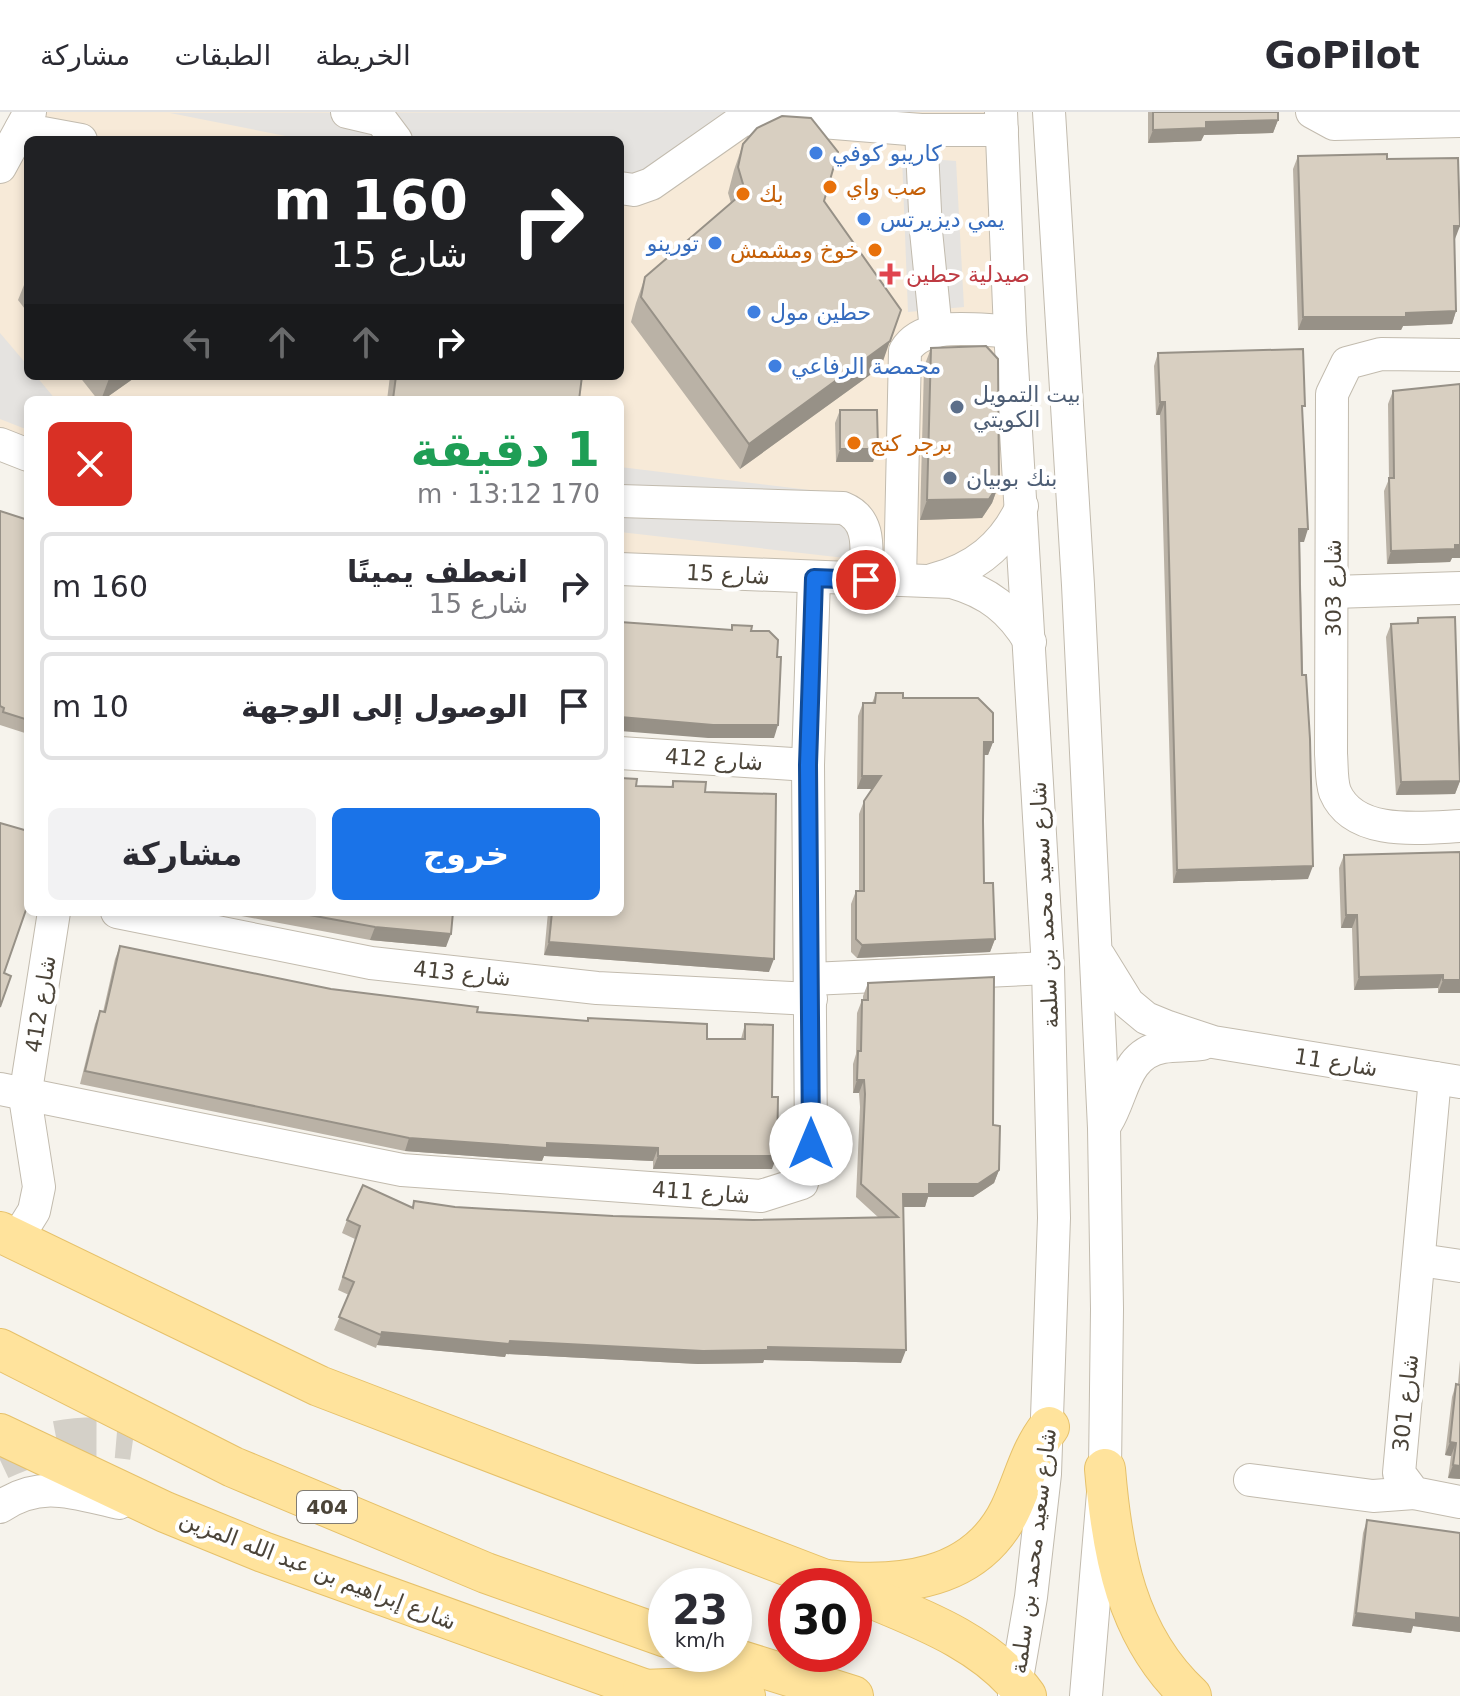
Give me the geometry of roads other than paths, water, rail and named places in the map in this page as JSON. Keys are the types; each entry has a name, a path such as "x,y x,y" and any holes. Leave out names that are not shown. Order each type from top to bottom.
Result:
{"main road":[{"path":"8,1236 319,1386 794,1568"},
{"name":"404","path":"0,1349 233,1467 486,1573 648,1631"},
{"path":"872,1585 893,1585 936,1575 967,1559 1002,1524 1027,1460 1049,1427"},
{"name":"شارع إبراهيم بن عبد الله المزين","path":"0,1434 165,1512 263,1552 652,1694"},
{"path":"133,1440 233,1467"},
{"path":"1105,1469 1116,1561 1129,1605 1149,1647 1191,1696"},
{"path":"872,1600 966,1643 1019,1692"},
{"path":"752,1664 853,1696"},
{"path":"652,1694 695,1688 745,1696"}],"street":[{"path":"348,112 381,120 394,128"},
{"path":"1049,112 1104,1128 1107,1309 1105,1469 1086,1696"},
{"path":"1312,112 1334,124 1460,121"},
{"path":"624,189 634,190 651,184 741,121 759,117 903,123 1001,121"},
{"path":"0,167 26,120 70,136"},
{"name":"شارع سعيد محمد بن سلمة","path":"1001,121 1010,331 1048,968 1054,1218 1049,1427 1019,1692"},
{"path":"903,123 936,331"},
{"path":"900,580 903,360 913,339 936,331 1010,331"},
{"name":"شارع 303","path":"1460,355 1381,354 1347,363 1332,394 1331,754 1335,791 1352,815 1399,828 1460,826"},
{"path":"0,444 24,453"},
{"path":"624,501 843,508 857,513 863,523 866,580"},
{"name":"شارع 15","path":"932,580 980,560 1005,536 1022,506"},
{"name":"شارع 15","path":"624,569 932,580 972,588 990,597 1013,617 1030,642"},
{"name":"شارع 411","path":"12,1093 402,1170 761,1196 802,1183 811,1144 808,765 814,578"},
{"path":"1333,592 1460,588"},
{"name":"شارع 412","path":"624,753 808,765"},
{"name":"شارع 412","path":"8,1236 34,1211 39,1187 12,1093 53,916"},
{"name":"شارع 413","path":"137,916 371,963 597,988 811,989 1048,968"},
{"name":"شارع 11","path":"1096,948 1115,987 1137,1011 1157,1023 1213,1042 1448,1080"},
{"name":"شارع 11","path":"1104,1128 1127,1074 1140,1057 1164,1047 1213,1042"},
{"name":"شارع 301","path":"1414,1493 1404,1485 1398,1460 1420,1260 1448,1080"},
{"path":"1420,1260 1460,1266"},
{"path":"1250,1480 1373,1496 1414,1493 1460,1502"},
{"path":"0,1507 21,1494 53,1488 165,1512"}],"tunnel":[{"path":"0,1460 33,1447 65,1440 98,1437 133,1440"}],"place":[{"name":"كاريبو كوفي","path":"816,153"},
{"name":"صب واي","path":"830,187"},
{"name":"بك","path":"743,194"},
{"name":"يمي ديزيرتس","path":"864,219"},
{"name":"تورينو","path":"715,243"},
{"name":"خوخ ومشمش","path":"875,250"},
{"name":"صيدلية حطين","path":"890,274"},
{"name":"حطين مول","path":"754,312"},
{"name":"محمصة الرفاعي","path":"775,366"},
{"name":"بيت التمويل الكويتي","path":"957,407"},
{"name":"برجر كنج","path":"854,443"},
{"name":"بنك بوبيان","path":"950,478"}]}
